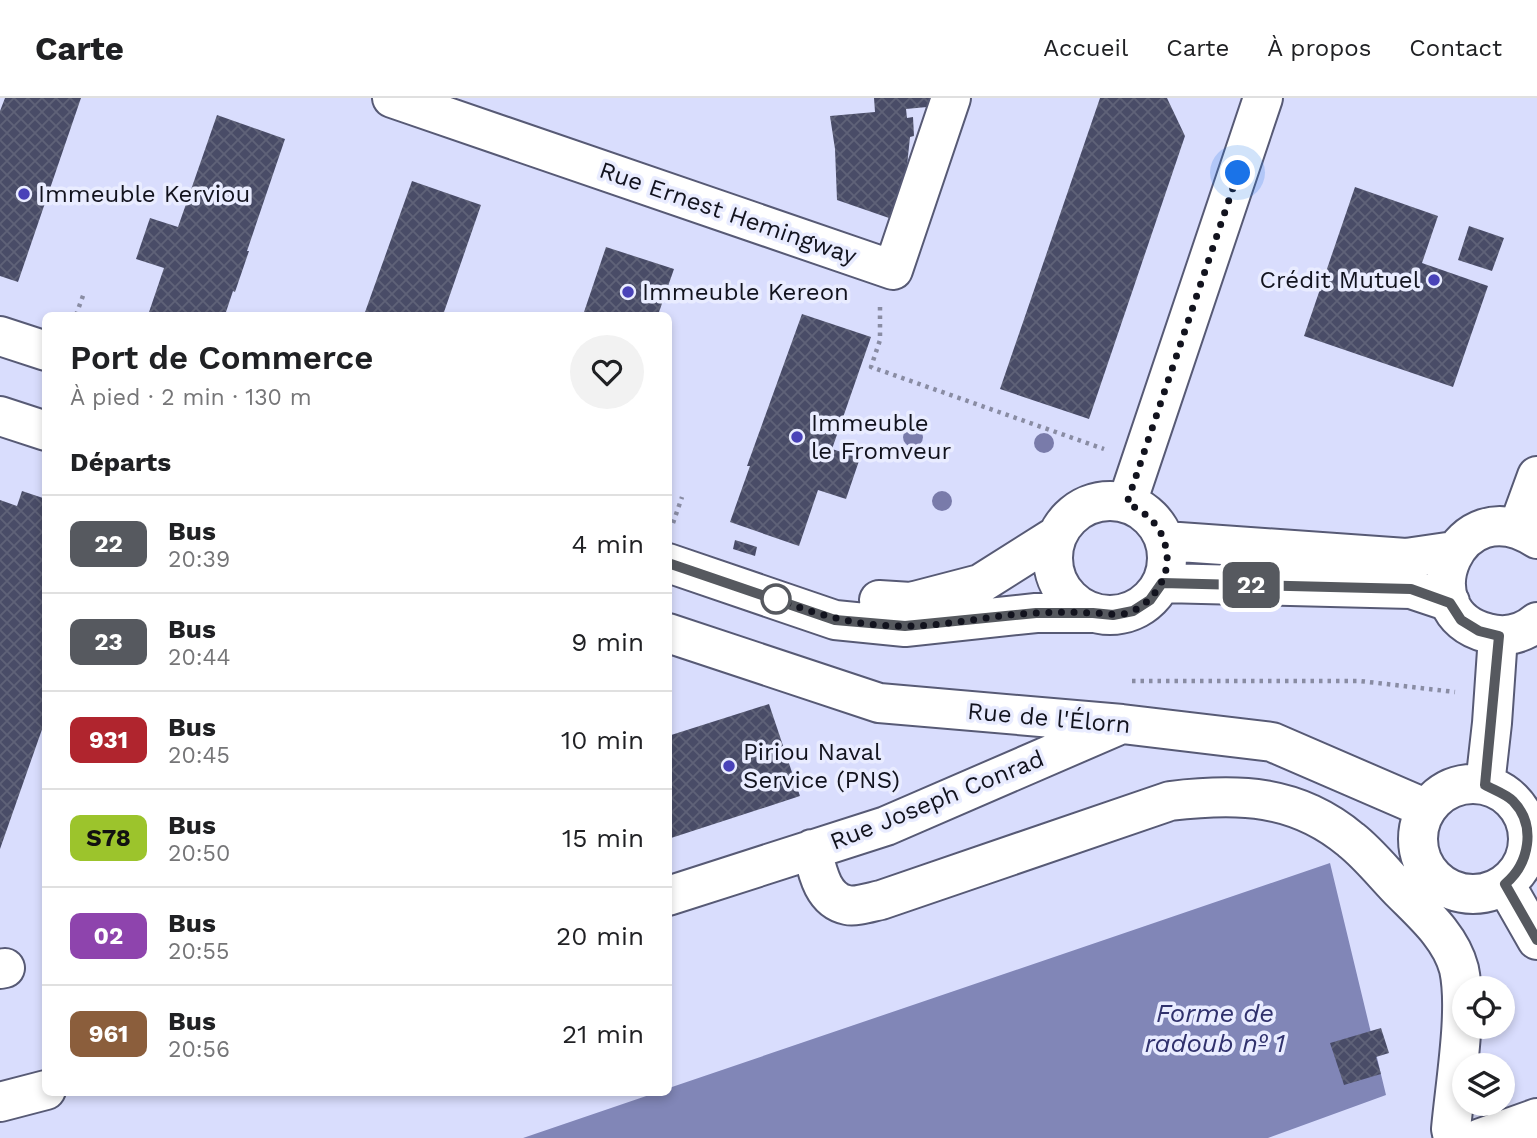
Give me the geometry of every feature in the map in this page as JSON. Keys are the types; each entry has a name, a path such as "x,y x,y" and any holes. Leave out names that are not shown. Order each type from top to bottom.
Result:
{"street":[{"name":"Rue Ernest Hemingway","path":"392,98 893,270"},
{"path":"893,270 951,98"},
{"path":"1127,503 1263,98"},
{"path":"0,314 42,329"},
{"path":"0,336 42,350"},
{"path":"0,416 42,430"},
{"path":"1537,476 1527,534 1500,526 1482,529 1466,538 1454,551 1447,567 1446,585 1450,603 1461,620 1479,631 1499,636 1515,634 1537,622"},
{"path":"672,545 835,620 905,626 1036,613 1113,615 1133,611 1150,600 1162,583 1167,563 1165,541 1157,525 1144,512 1127,503 1106,500 1086,506 1068,517 1056,536 1052,554 1054,573 1062,590 1075,604 1093,613"},
{"path":"672,545 839,598 911,602 980,584 1056,536"},
{"path":"1165,541 1406,558 1454,551"},
{"path":"1162,583 1411,589 1450,603"},
{"name":"Rue de l'Élorn","path":"672,634 879,703 1122,724 1272,742 1427,809"},
{"path":"1485,785 1499,636"},
{"name":"Rue Joseph Conrad","path":"672,895 886,826 1122,724"},
{"path":"1471,784 1485,785 1513,800 1523,814 1528,832 1525,859 1516,875 1505,884 1488,893 1469,895 1449,888 1433,877 1423,860 1419,846 1420,827 1427,809 1452,788 1471,784"},
{"path":"812,849 818,873 831,898 848,905 881,900 1170,801 1217,796 1268,799 1310,812 1351,840 1433,923 1452,949 1459,971 1462,1003 1452,1138"},
{"path":"1505,884 1537,940"},
{"path":"0,1102 42,1091"},
{"path":"1481,1138 1537,1118"}],"path":[{"path":"893,270 879,312 880,340 871,367 1142,462"},
{"path":"77,312 84,293"},
{"path":"672,536 682,498"},
{"path":"1124,681 1360,681 1492,696"}],"water":[{"name":"Forme de radoub nº 1","path":"1330,863 1386,1095 1268,1138 523,1138 646,1096 672,1096 672,1087"}],"building":[{"name":"Immeuble Kerviou","path":"5,98 81,98 18,282 0,276 0,111"},
{"path":"874,98 930,98 927,107 906,109 907,118 913,117 914,136 910,137 907,166 889,218 837,200 835,149 830,116 875,112"},
{"path":"1100,98 1167,98 1185,136 1089,419 1000,389"},
{"path":"217,115 285,139 226,312 149,312 164,268 136,259 150,218 178,227"},
{"path":"412,181 481,205 444,312 365,312"},
{"path":"1355,187 1438,216 1422,263 1488,286 1453,387 1304,336"},
{"path":"1469,226 1504,238 1492,271 1458,260"},
{"name":"Immeuble Kereon","path":"606,247 674,269 659,312 584,312"},
{"name":"Immeuble le Fromveur","path":"802,314 871,337 832,449 860,458 846,499 818,490 799,546 730,522 750,466 747,466"},
{"path":"22,491 42,498 42,729 0,849 0,500 17,506"},
{"path":"735,540 757,547 755,556 733,549"},
{"name":"Piriou Naval Service (PNS)","path":"769,704 800,796 672,838 672,735"},
{"path":"1381,1028 1389,1053 1376,1057 1381,1074 1344,1085 1330,1043"}],"bus line":[{"name":"22","path":"672,564 835,620 905,626 1036,613 1113,615 1133,611 1150,600 1162,583 1411,589 1450,603 1461,620 1479,631 1499,636 1485,785 1513,800 1523,814 1528,832 1525,859 1516,875 1505,884 1537,940"}],"place":[{"name":"Immeuble Kerviou","path":"24,194"},
{"name":"Crédit Mutuel","path":"1434,280"},
{"name":"Immeuble Kereon","path":"628,292"},
{"name":"Immeuble le Fromveur","path":"797,437"},
{"name":"Piriou Naval Service (PNS)","path":"729,766"}],"route":[{"path":"776,599 835,620 905,626 1036,613 1113,615 1133,611 1150,600 1162,583 1167,563 1165,541 1157,525 1144,512 1127,503 1238,173"}]}
